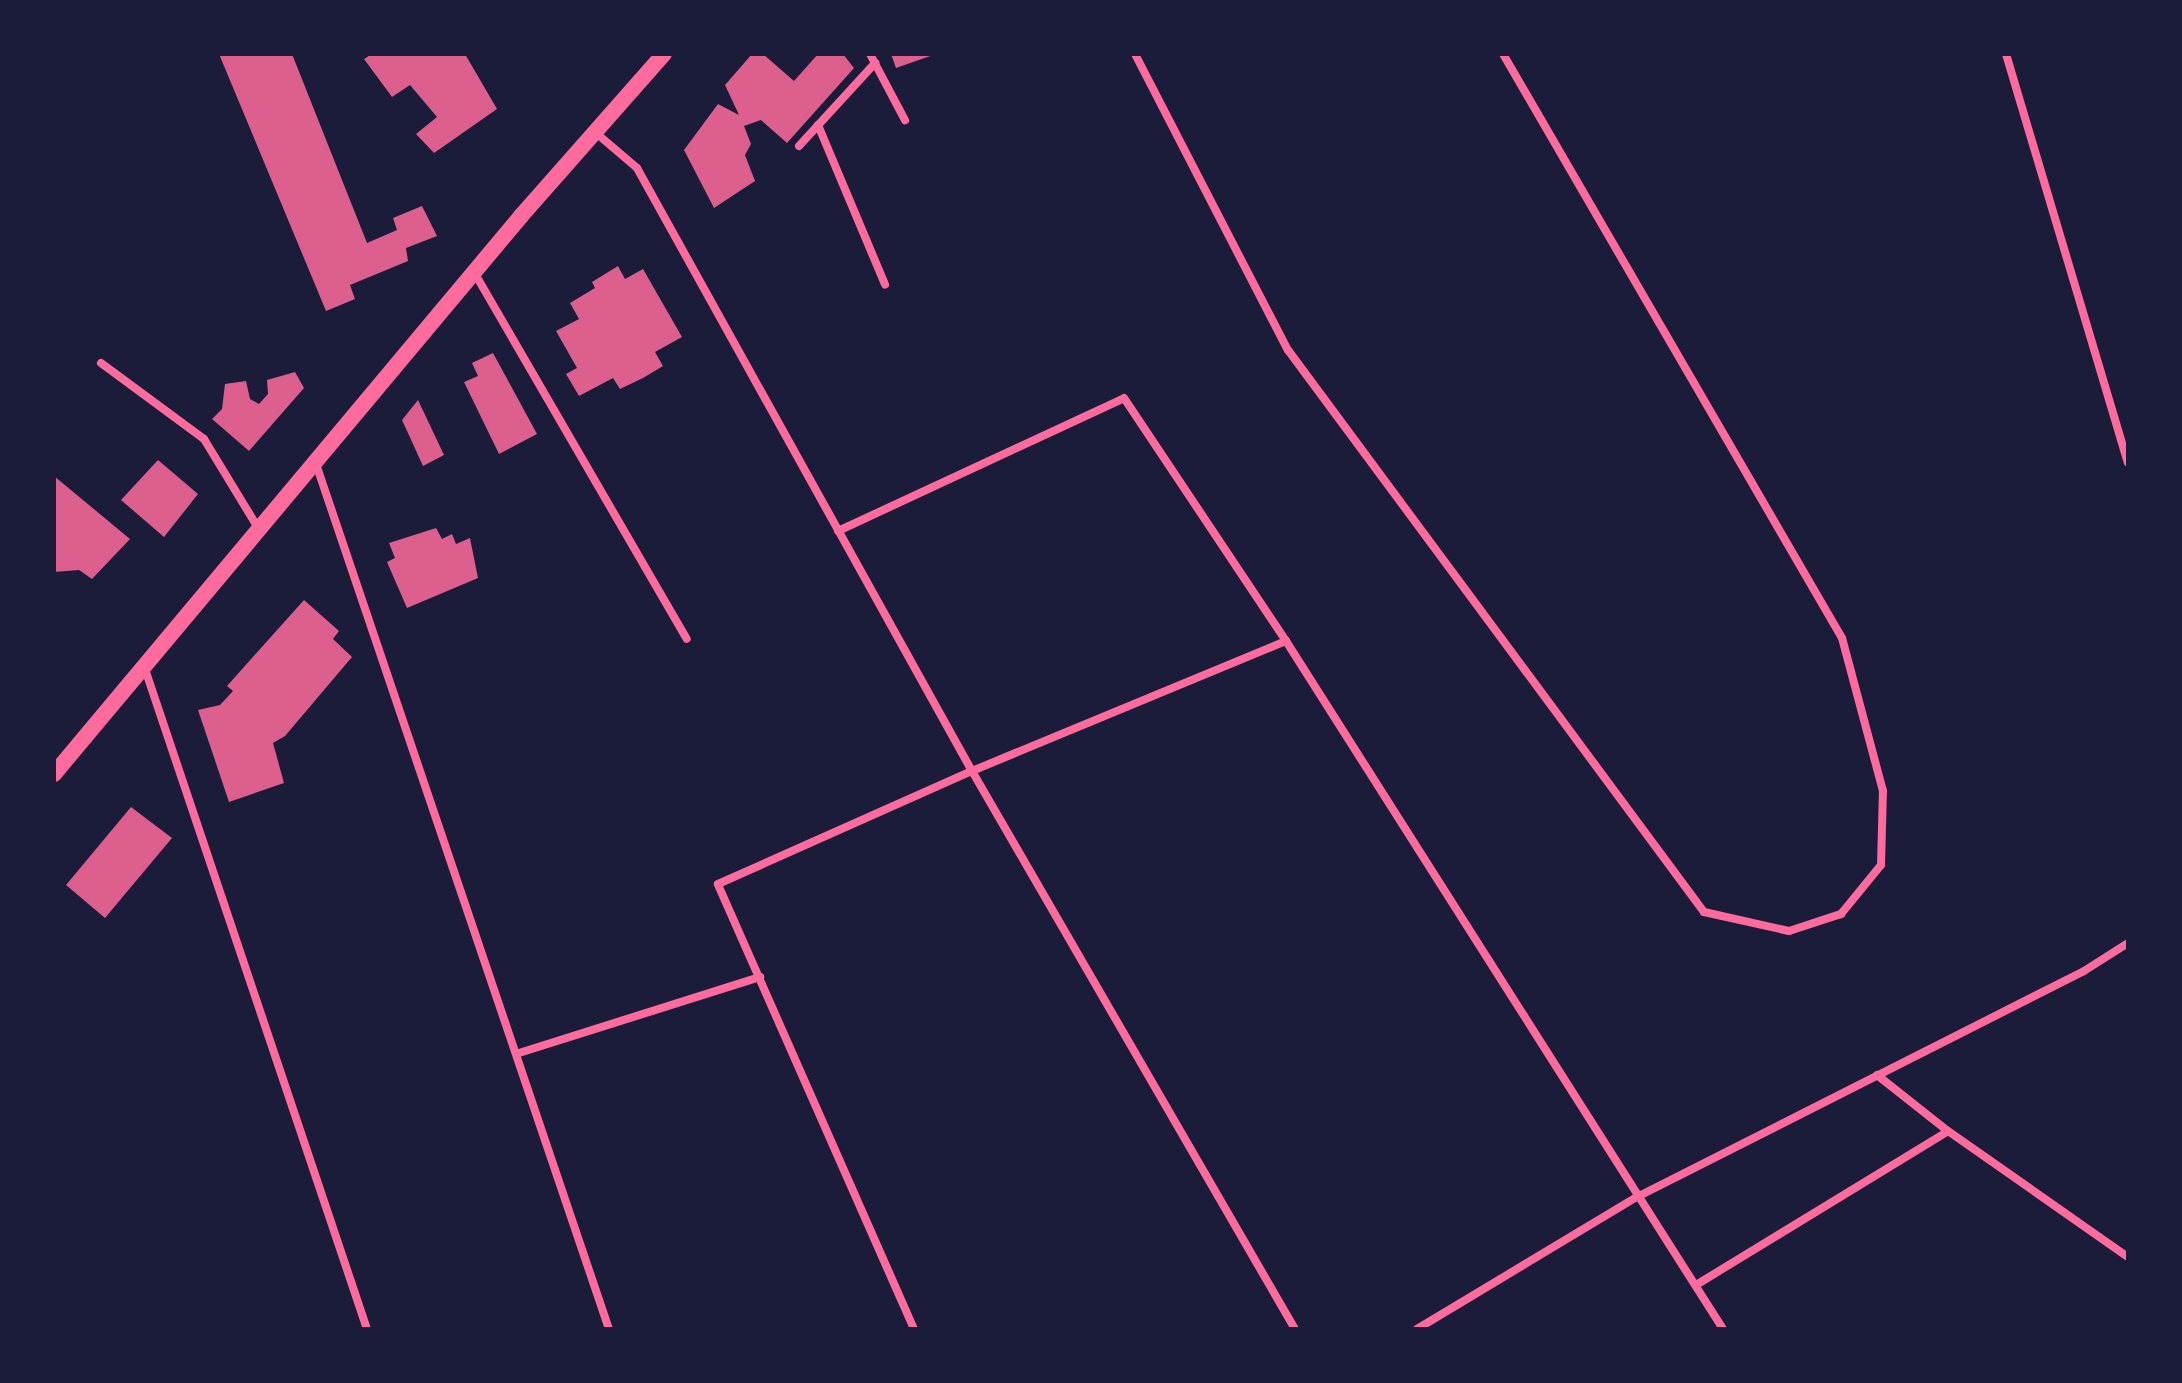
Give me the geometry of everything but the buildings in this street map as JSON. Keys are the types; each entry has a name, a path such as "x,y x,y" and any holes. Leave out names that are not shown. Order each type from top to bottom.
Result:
{"main road":[{"path":"54,774 260,532 474,272 664,54"}],"street":[{"path":"1135,54 1288,350 1704,912 1789,931 1841,914 1881,865 1883,791 1842,638 1503,54"},
{"path":"2006,54 2128,462"},
{"path":"799,146 873,58 905,120"},
{"path":"818,125 885,284"},
{"path":"596,133 637,168 972,771 1295,1329"},
{"path":"474,272 687,639"},
{"path":"101,363 204,439 260,532"},
{"path":"838,531 1124,398 1286,641 1723,1329"},
{"path":"316,464 519,1053 609,1329"},
{"path":"914,1329 718,884 972,771 1286,641"},
{"path":"145,669 367,1329"},
{"path":"1417,1329 1637,1197 2084,971 2128,943"},
{"path":"519,1053 760,977"},
{"path":"1877,1075 1948,1131 2128,1257"},
{"path":"1696,1285 1948,1131"}]}
